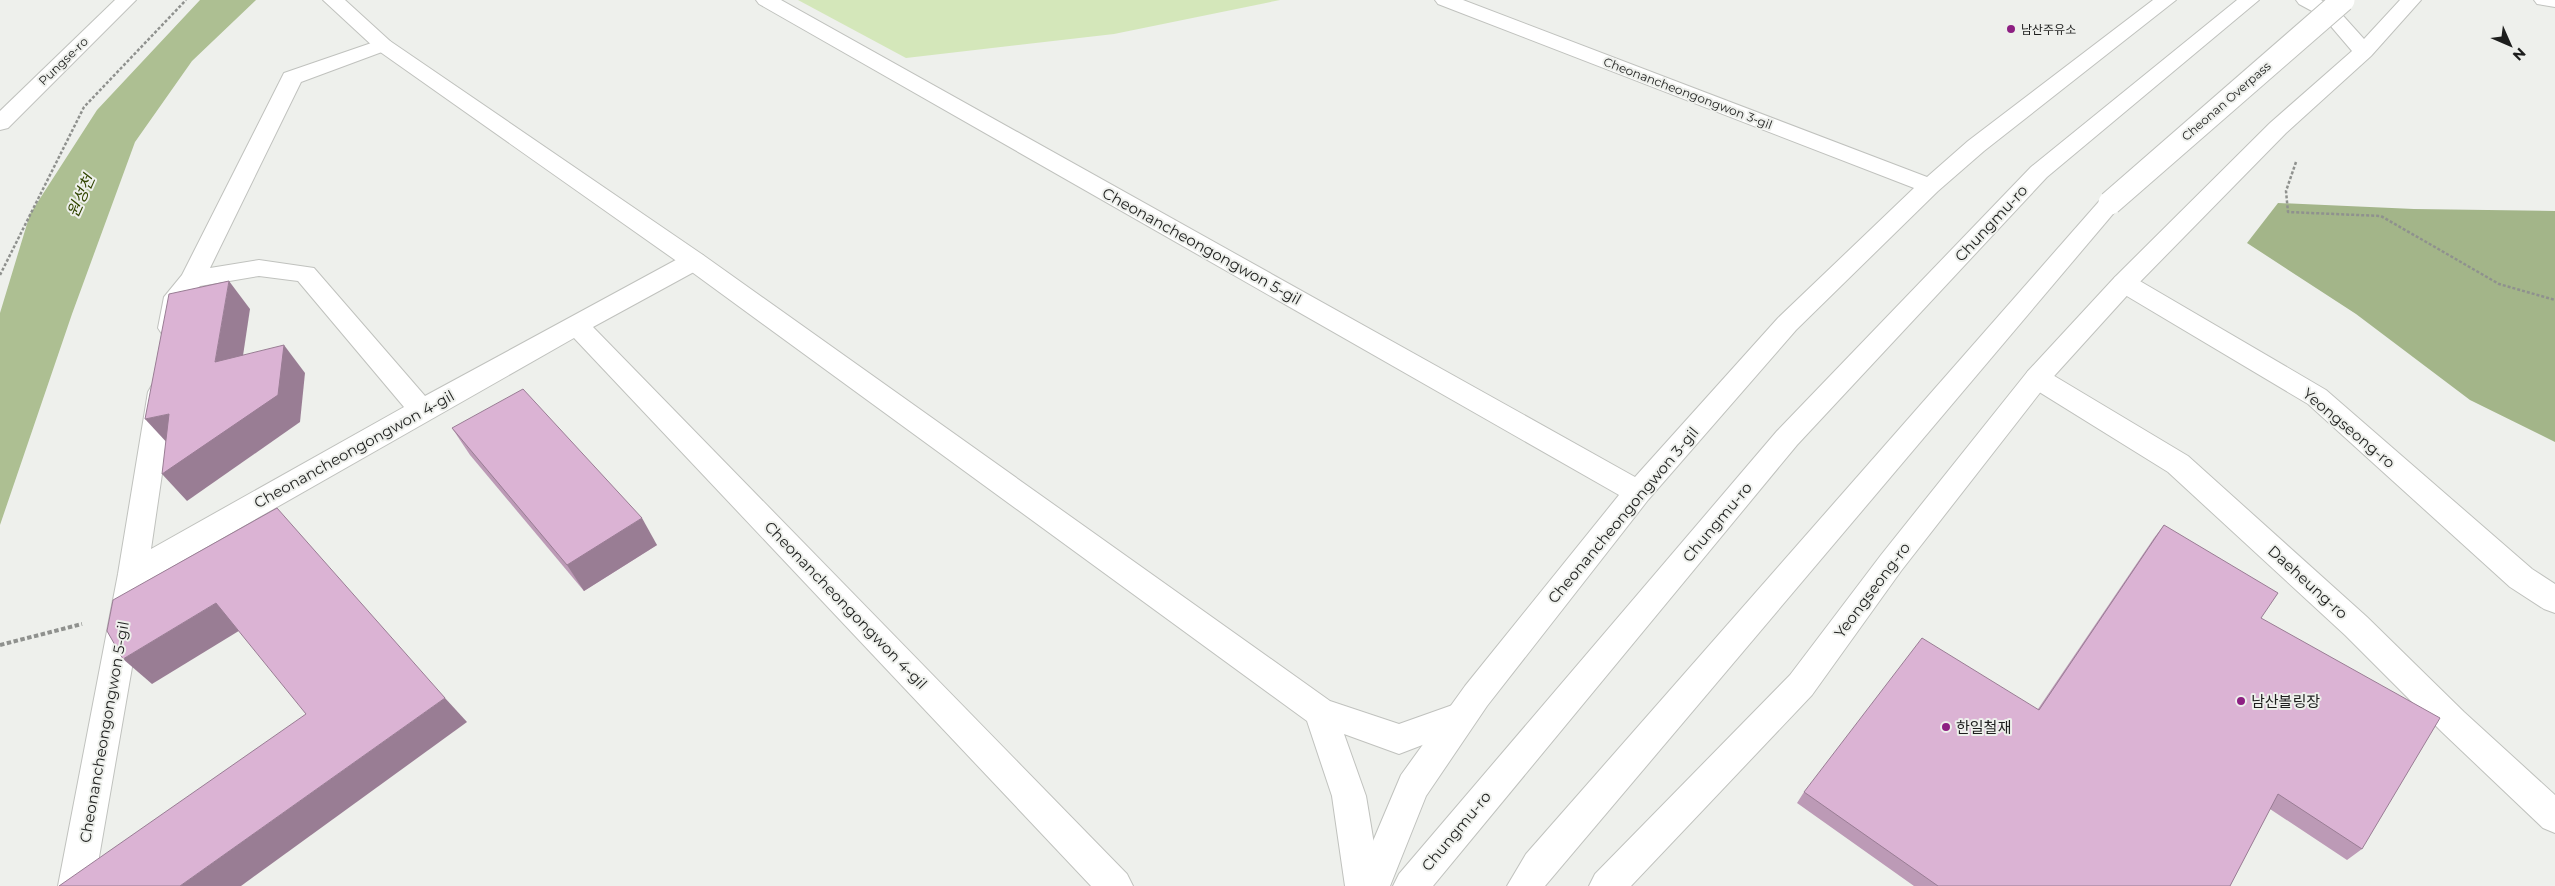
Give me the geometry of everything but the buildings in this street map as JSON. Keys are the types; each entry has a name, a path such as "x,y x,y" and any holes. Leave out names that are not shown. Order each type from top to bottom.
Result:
{"street":[{"name":"Pungse-ro","path":"0,123 126,0"},
{"path":"334,0 383,45 694,261 1320,712 1399,739 1462,716"},
{"name":"Cheonancheongongwon 5-gil","path":"766,0 1638,492"},
{"name":"Cheonancheongongwon 3-gil","path":"1445,0 1930,186"},
{"name":"Cheonancheongongwon 3-gil","path":"1372,886 1413,786 1462,716 1638,492 1787,324 1930,186 1976,146 2166,0"},
{"name":"Chungmu-ro","path":"1411,886 1787,438 2039,172 2130,94 2249,0"},
{"path":"2306,0 2330,13 2364,52"},
{"name":"Cheonan Overpass","path":"1525,886 1544,859 2110,203 2343,0"},
{"name":"Yeongseong-ro","path":"1608,886 1801,685 1891,563 2037,378 2124,283 2278,128 2364,52 2411,0"},
{"path":"2544,0 2555,1"},
{"name":"Cheonancheongongwon 5-gil","path":"76,886 133,574 176,297 192,279 292,78 383,45"},
{"name":"Cheonancheongongwon 4-gil","path":"133,574 422,410 694,261"},
{"path":"192,279 259,268 305,274 422,410"},
{"name":"Yeongseong-ro","path":"2124,283 2317,397 2521,578 2555,600"},
{"name":"Cheonancheongongwon 4-gil","path":"576,325 1115,886"},
{"name":"Daeheung-ro","path":"2037,378 2178,464 2356,626 2453,722 2555,817"},
{"path":"1320,712 1349,796 1363,886"}],"path":[{"path":"0,275 84,107 186,0"},
{"path":"2298,156 2286,191 2288,212 2381,216 2499,284 2555,300"},
{"path":"0,645 86,623"}],"shaded area":[{"path":"798,0 1280,0 1114,34 906,58"},
{"path":"2278,203 2414,209 2555,211 2555,442 2470,400 2356,314 2247,243"}],"water":[{"name":"원성천","path":"200,0 256,0 192,61 135,142 72,314 0,525 0,313 30,214 97,110"}],"place":[{"name":"남산주유소","path":"2011,29"},
{"name":"남산볼링장","path":"2241,701"},
{"name":"한일철재","path":"1946,727"}]}
